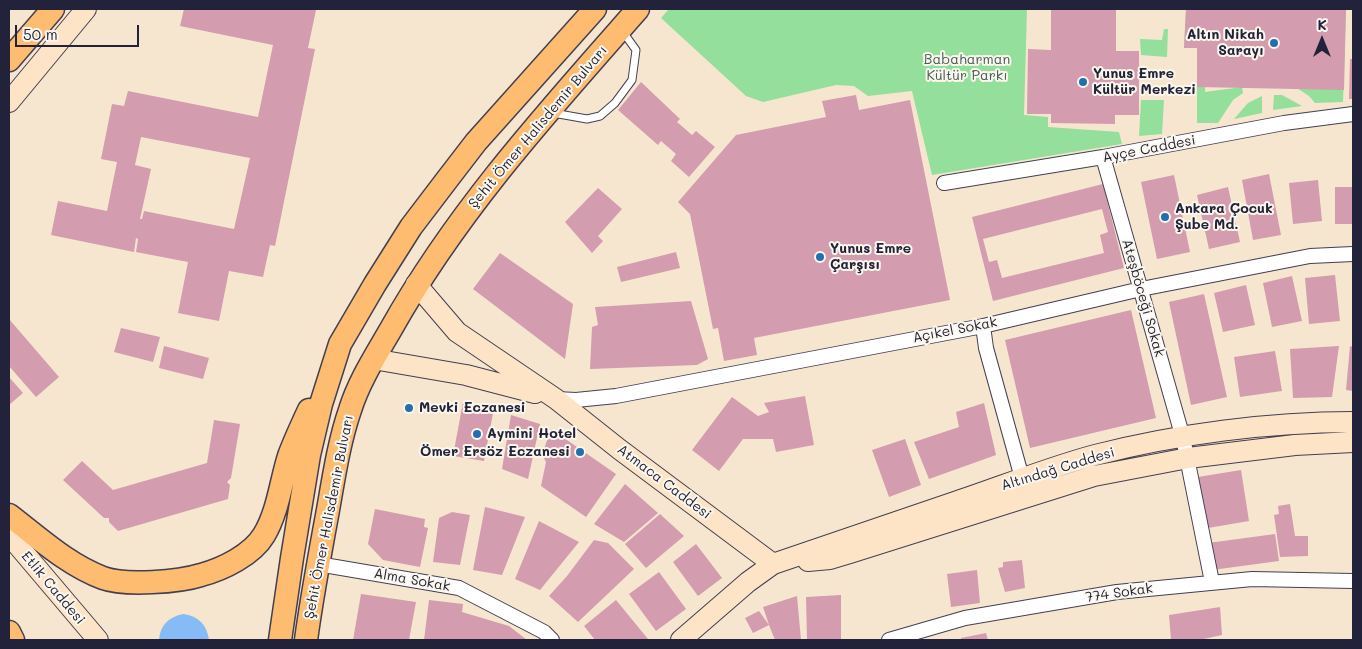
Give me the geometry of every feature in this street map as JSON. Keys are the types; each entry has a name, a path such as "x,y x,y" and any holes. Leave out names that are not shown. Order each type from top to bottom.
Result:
{"main road":[{"path":"9,60 53,9"},
{"path":"9,102 86,9"},
{"name":"Şehit Ömer Halisdemir Bulvarı","path":"280,640 309,455 321,404 340,344 411,227 476,142 595,9"},
{"name":"Şehit Ömer Halisdemir Bulvarı","path":"306,640 340,445 350,409 374,359 416,284 475,201 548,112 638,9"},
{"name":"Atmaca Caddesi","path":"416,284 457,332 556,399 619,449 774,564"},
{"path":"9,515 69,561 105,579 140,583 182,579 201,575 224,566 239,558 264,536 270,523 290,455 340,344"},
{"name":"Atmaca Caddesi","path":"374,359 466,375 556,399"},
{"name":"Altındağ Caddesi","path":"681,640 755,577 774,564 1022,478 1095,455 1234,429 1353,422"},
{"name":"Altındağ Caddesi","path":"774,564 830,558 1084,479 1188,458 1295,445 1353,442"},
{"name":"Etlik Caddesi","path":"9,535 98,640"},
{"path":"9,632 14,640"}],"street":[{"name":"Ayçe Caddesi","path":"944,183 1103,157 1284,123 1353,114"},
{"name":"Ateşböceği Sokak","path":"1103,157 1183,438 1212,582"},
{"name":"Açıkel Sokak","path":"556,399 576,400 616,396 983,326 1141,289 1310,256 1353,254"},
{"path":"983,326 986,348 1022,478"},
{"name":"Alma Sokak","path":"318,564 459,588 544,632 552,640"},
{"name":"774 Sokak","path":"889,640 965,618 1117,592 1252,579 1353,581"}],"lane":[{"path":"548,112 587,119 600,116 615,103 632,80 636,50 620,29"}],"green space":[{"name":"Babaharman Kültür Parkı","path":"669,9 1027,9 1024,115 1048,117 1048,127 1119,132 1122,144 932,175 912,91 868,96 854,86 836,85 763,102 746,96 661,18"},
{"path":"1186,9 1213,9 1213,19 1206,19 1205,92 1242,87 1243,93 1233,100 1218,123 1197,123 1197,48 1184,48"},
{"path":"1334,9 1346,9 1343,102 1315,103 1309,96 1294,86 1335,76"},
{"path":"1164,29 1168,29 1167,57 1141,55 1140,39 1162,40"},
{"path":"1274,95 1282,95 1302,106 1273,110"},
{"path":"1262,96 1262,113 1234,119 1248,103"},
{"path":"1141,100 1164,100 1162,134 1139,136"}],"water":[{"path":"183,614 194,617 201,622 209,640 159,640 161,630 166,622 173,617"}],"building":[{"path":"184,9 316,10 308,48 315,49 275,246 270,245 263,277 229,271 219,321 178,313 188,262 136,252 138,239 136,238 134,252 51,235 58,201 107,211 117,162 101,159 112,104 124,106 128,91 258,117 273,45 180,26","holes":["141,137 250,158 234,229 144,211 142,219 140,219 151,169 135,165"]},
{"name":"Yunus Emre Kültür Merkezi","path":"1051,9 1116,9 1116,51 1139,51 1139,115 1115,115 1115,124 1051,123 1051,114 1027,114 1028,49 1051,50"},
{"name":"Altın Nikah Sarayı","path":"1186,9 1346,9 1344,90 1197,87 1197,48 1184,48"},
{"path":"1350,59 1353,59 1353,99 1349,99"},
{"path":"641,82 680,119 677,122 692,135 696,131 715,147 689,177 671,161 676,154 661,141 658,145 618,110"},
{"name":"Yunus Emre Çarşısı","path":"856,95 859,110 910,100 950,300 754,338 757,355 724,361 718,328 713,329 690,214 678,202 736,135 826,117 822,101"},
{"path":"1269,174 1281,235 1253,240 1242,180"},
{"name":"Ankara Çocuk Şube Md.","path":"1174,175 1190,252 1157,259 1141,182"},
{"path":"1318,180 1322,221 1293,224 1289,183"},
{"path":"1103,184 1124,268 993,301 972,217","holes":["1102,209 1108,232 1100,235 1104,253 1002,278 997,260 989,262 983,239"]},
{"path":"1228,187 1240,242 1209,249 1197,195"},
{"path":"1335,187 1353,187 1353,224 1335,224"},
{"path":"598,188 622,209 598,236 603,241 592,253 565,222"},
{"path":"676,252 680,268 621,282 617,267"},
{"path":"500,253 573,304 565,359 473,289"},
{"path":"1335,275 1340,321 1309,324 1305,278"},
{"path":"1292,276 1302,321 1272,327 1263,283"},
{"path":"1246,285 1255,325 1223,332 1214,293"},
{"path":"1204,294 1227,397 1191,405 1169,302"},
{"path":"691,301 708,359 697,365 590,369 592,327 598,325 595,307"},
{"path":"1131,310 1156,418 1030,448 1005,340"},
{"path":"9,319 59,377 36,397 9,366"},
{"path":"121,328 160,337 153,362 114,352"},
{"path":"164,346 209,358 203,379 159,368"},
{"path":"1339,346 1332,397 1293,398 1290,349"},
{"path":"1350,346 1353,347 1353,391 1346,390"},
{"path":"1275,351 1282,391 1240,397 1234,357"},
{"path":"9,377 23,393 9,405"},
{"path":"805,396 814,445 776,452 773,439 743,439 719,471 692,450 732,397 758,416 769,412 764,403"},
{"path":"463,402 494,408 484,461 453,456"},
{"path":"984,403 996,455 929,479 914,442 959,427 956,412"},
{"path":"511,415 540,424 528,479 502,469"},
{"path":"214,420 240,424 231,478 227,482 230,485 228,499 118,531 109,522 109,518 104,518 63,480 82,461 113,490 207,463"},
{"path":"551,429 616,474 586,517 541,486 546,462 542,455"},
{"path":"905,439 921,485 889,497 872,450"},
{"path":"1241,470 1249,521 1208,528 1198,477"},
{"path":"625,484 658,513 624,542 594,524"},
{"path":"1290,504 1295,536 1308,536 1308,556 1280,557 1274,515 1279,514 1278,506"},
{"path":"485,507 525,517 502,575 473,570"},
{"path":"375,509 425,519 424,527 428,528 420,567 383,560 368,544"},
{"path":"452,512 470,515 460,565 433,562 439,518"},
{"path":"660,514 684,536 646,568 625,544"},
{"path":"539,521 579,542 540,590 515,579"},
{"path":"1275,534 1279,561 1212,570 1208,543"},
{"path":"594,540 608,543 634,569 578,622 549,596 567,576"},
{"path":"696,544 722,578 698,596 673,562"},
{"path":"1022,560 1025,588 1005,592 998,568 1003,567 1003,562"},
{"path":"977,570 980,603 951,607 947,574"},
{"path":"659,572 686,609 656,631 629,594"},
{"path":"361,594 416,602 409,640 353,640"},
{"path":"841,595 841,640 807,640 806,597"},
{"path":"797,596 801,640 775,640 763,607"},
{"path":"429,600 463,604 462,612 509,626 527,640 424,640"},
{"path":"616,600 647,640 595,640 584,626"},
{"path":"1220,607 1222,635 1199,640 1171,640 1169,615"},
{"path":"759,611 769,625 753,633 745,618"},
{"path":"986,633 988,640 961,640 961,638"}],"place":[{"name":"Altın Nikah Sarayı","path":"1274,43"},
{"name":"Yunus Emre Kültür Merkezi","path":"1083,82"},
{"name":"Ankara Çocuk Şube Md.","path":"1165,217"},
{"name":"Yunus Emre Çarşısı","path":"820,257"},
{"name":"Mevki Eczanesi","path":"409,408"},
{"name":"Aymini Hotel","path":"477,434"},
{"name":"Ömer Ersöz Eczanesi","path":"580,452"}]}
